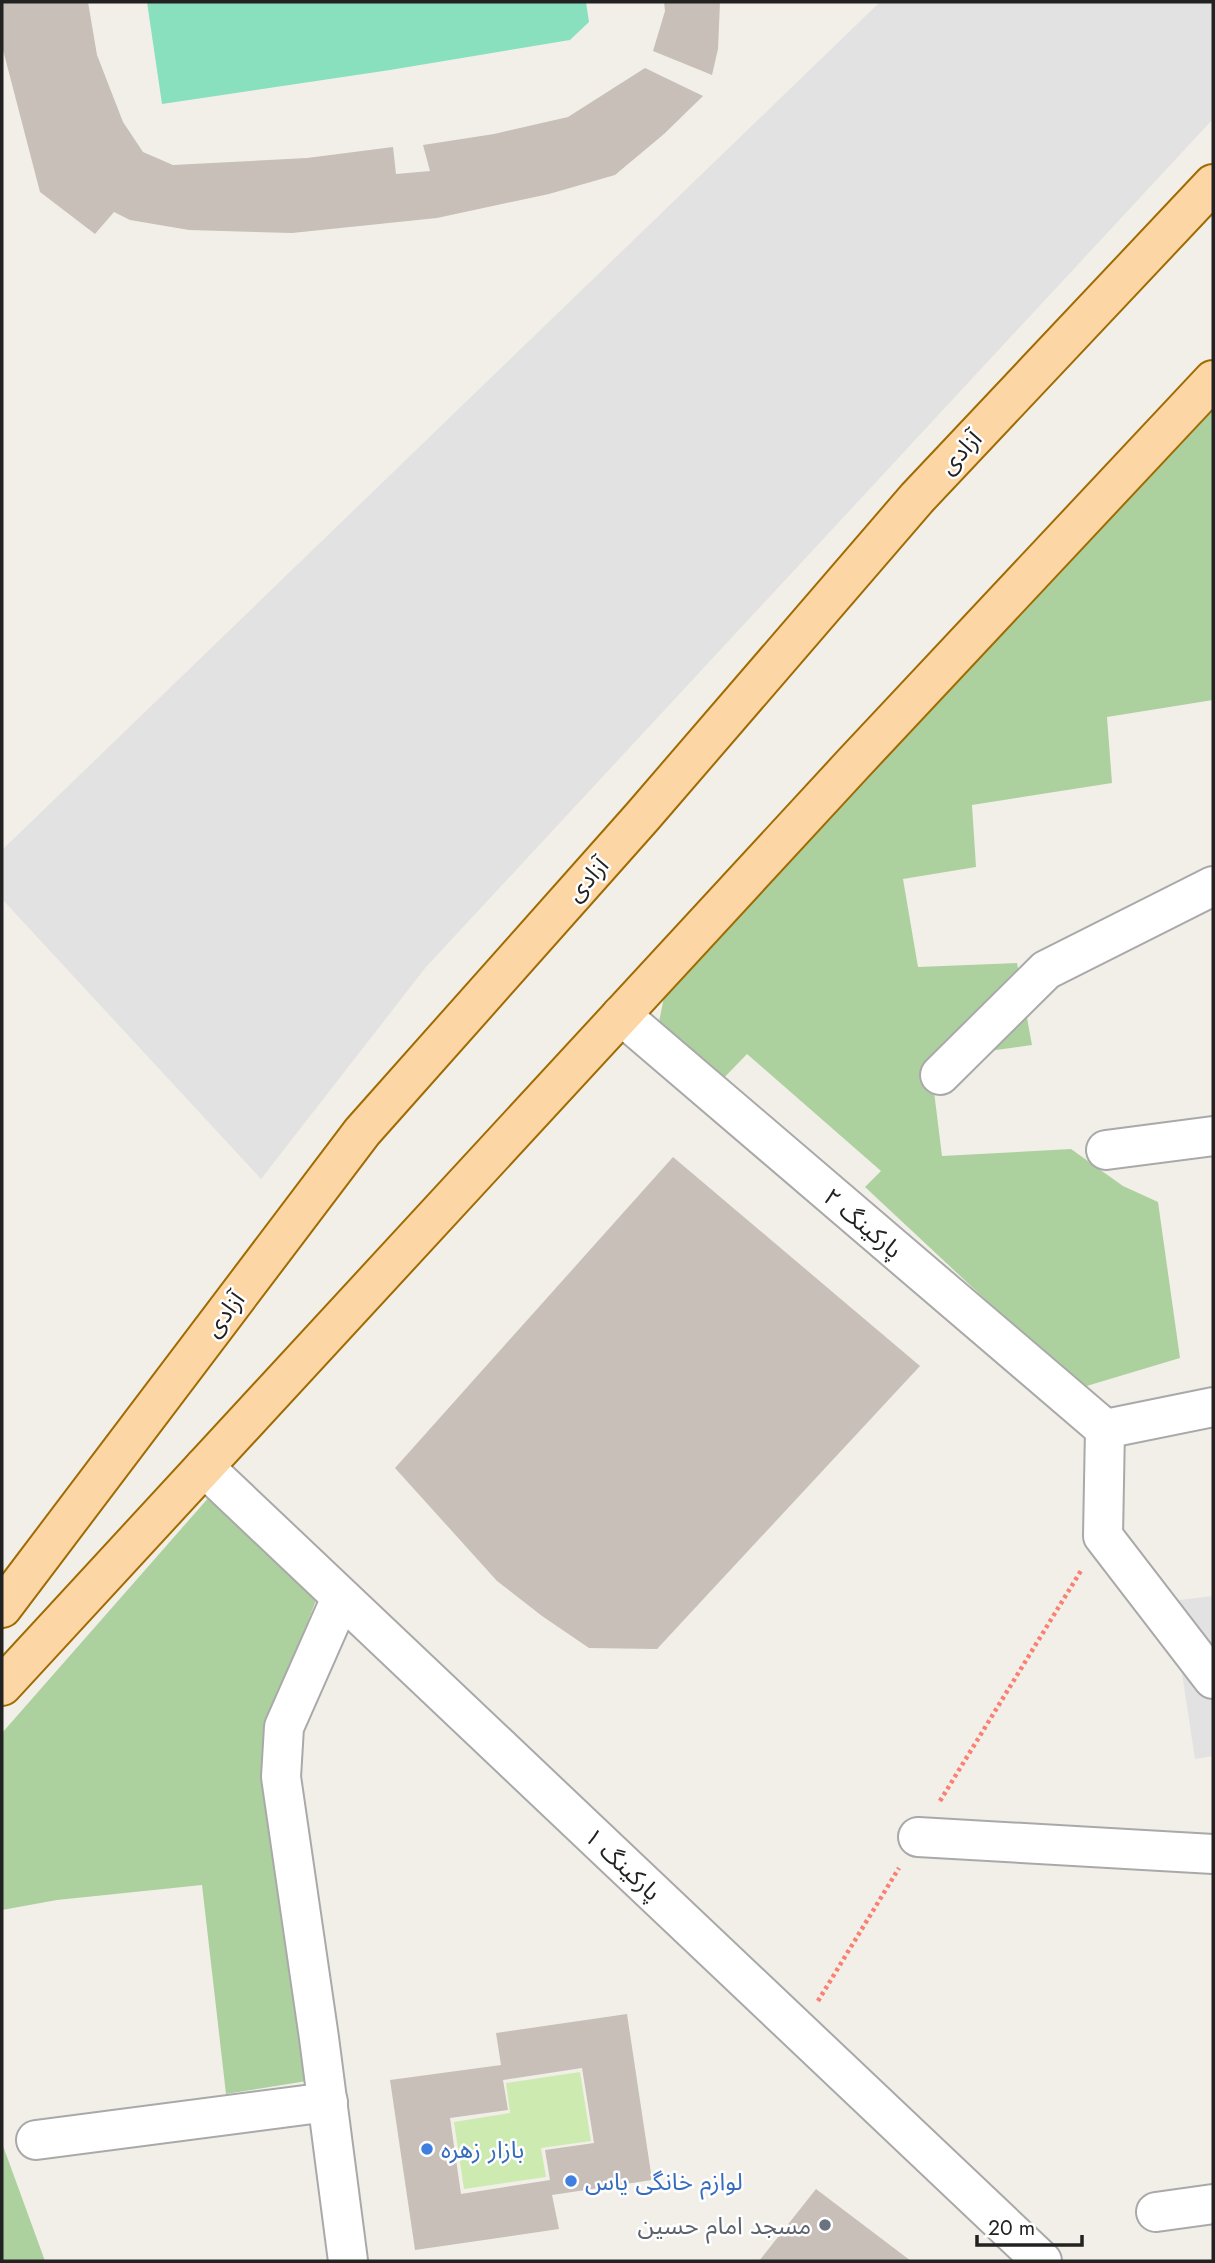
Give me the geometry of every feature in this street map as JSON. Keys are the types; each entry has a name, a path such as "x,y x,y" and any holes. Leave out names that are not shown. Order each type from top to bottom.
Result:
{"main road":[{"name":"آزادی","path":"2,1608 362,1132 917,498 1213,184"},
{"path":"2,1686 872,744 1213,380"}],"street":[{"path":"940,1075 1046,970 1213,886"},
{"name":"پارکینگ ۲","path":"621,1015 1105,1430"},
{"path":"1106,1150 1213,1136"},
{"path":"1213,1407 1105,1430 1103,1536 1213,1679"},
{"name":"پارکینگ ۱","path":"204,1467 1042,2261"},
{"path":"341,1598 284,1727 281,1777 348,2261"},
{"path":"918,1837 1213,1854"},
{"path":"36,2140 328,2102"},
{"path":"1156,2212 1213,2204"}],"path":[{"path":"799,2031 1103,1536"}],"green space":[{"path":"147,2 586,2 589,22 570,40 162,104"},
{"path":"1213,402 1213,700 1107,717 1112,783 972,805 976,867 903,879 918,967 1017,963 1032,1045 930,1059 942,1156 1071,1149 1123,1186 1158,1202 1180,1358 1080,1388 865,1187 881,1171 747,1054 717,1085 658,1027 664,997"},
{"path":"210,1496 317,1598 269,1721 307,2081 226,2094 202,1885 57,1900 2,1910 2,1733"},
{"path":"580,2072 591,2141 541,2148 546,2177 464,2189 454,2122 510,2113 506,2083"},
{"path":"2,2143 45,2261 2,2261"}],"shaded area":[{"path":"880,2 1213,2 1213,119 426,967 261,1179 2,899 2,850"},
{"path":"1213,1596 1213,1756 1195,1759 1171,1601"}],"building":[{"path":"2,2 88,2 97,55 123,122 143,152 173,165 307,158 393,147 396,174 430,171 423,145 494,134 568,117 645,68 703,96 664,134 615,175 549,194 437,218 292,233 189,230 130,220 114,212 95,234 40,192 2,46"},
{"path":"664,2 720,2 718,49 712,75 653,51 665,11"},
{"path":"673,1157 920,1366 657,1649 589,1648 497,1581 395,1468"},
{"path":"627,2014 652,2180 552,2195 559,2229 415,2250 390,2080 501,2065 496,2033","holes":["582,2068 594,2143 545,2150 550,2180 461,2194 450,2118 508,2110 503,2080"]},
{"name":"مسجد امام حسین","path":"816,2189 911,2261 759,2261"}],"place":[{"name":"بازار زهره","path":"427,2149"},
{"name":"لوازم خانگی یاس","path":"571,2181"},
{"name":"مسجد امام حسین","path":"825,2225"}]}
